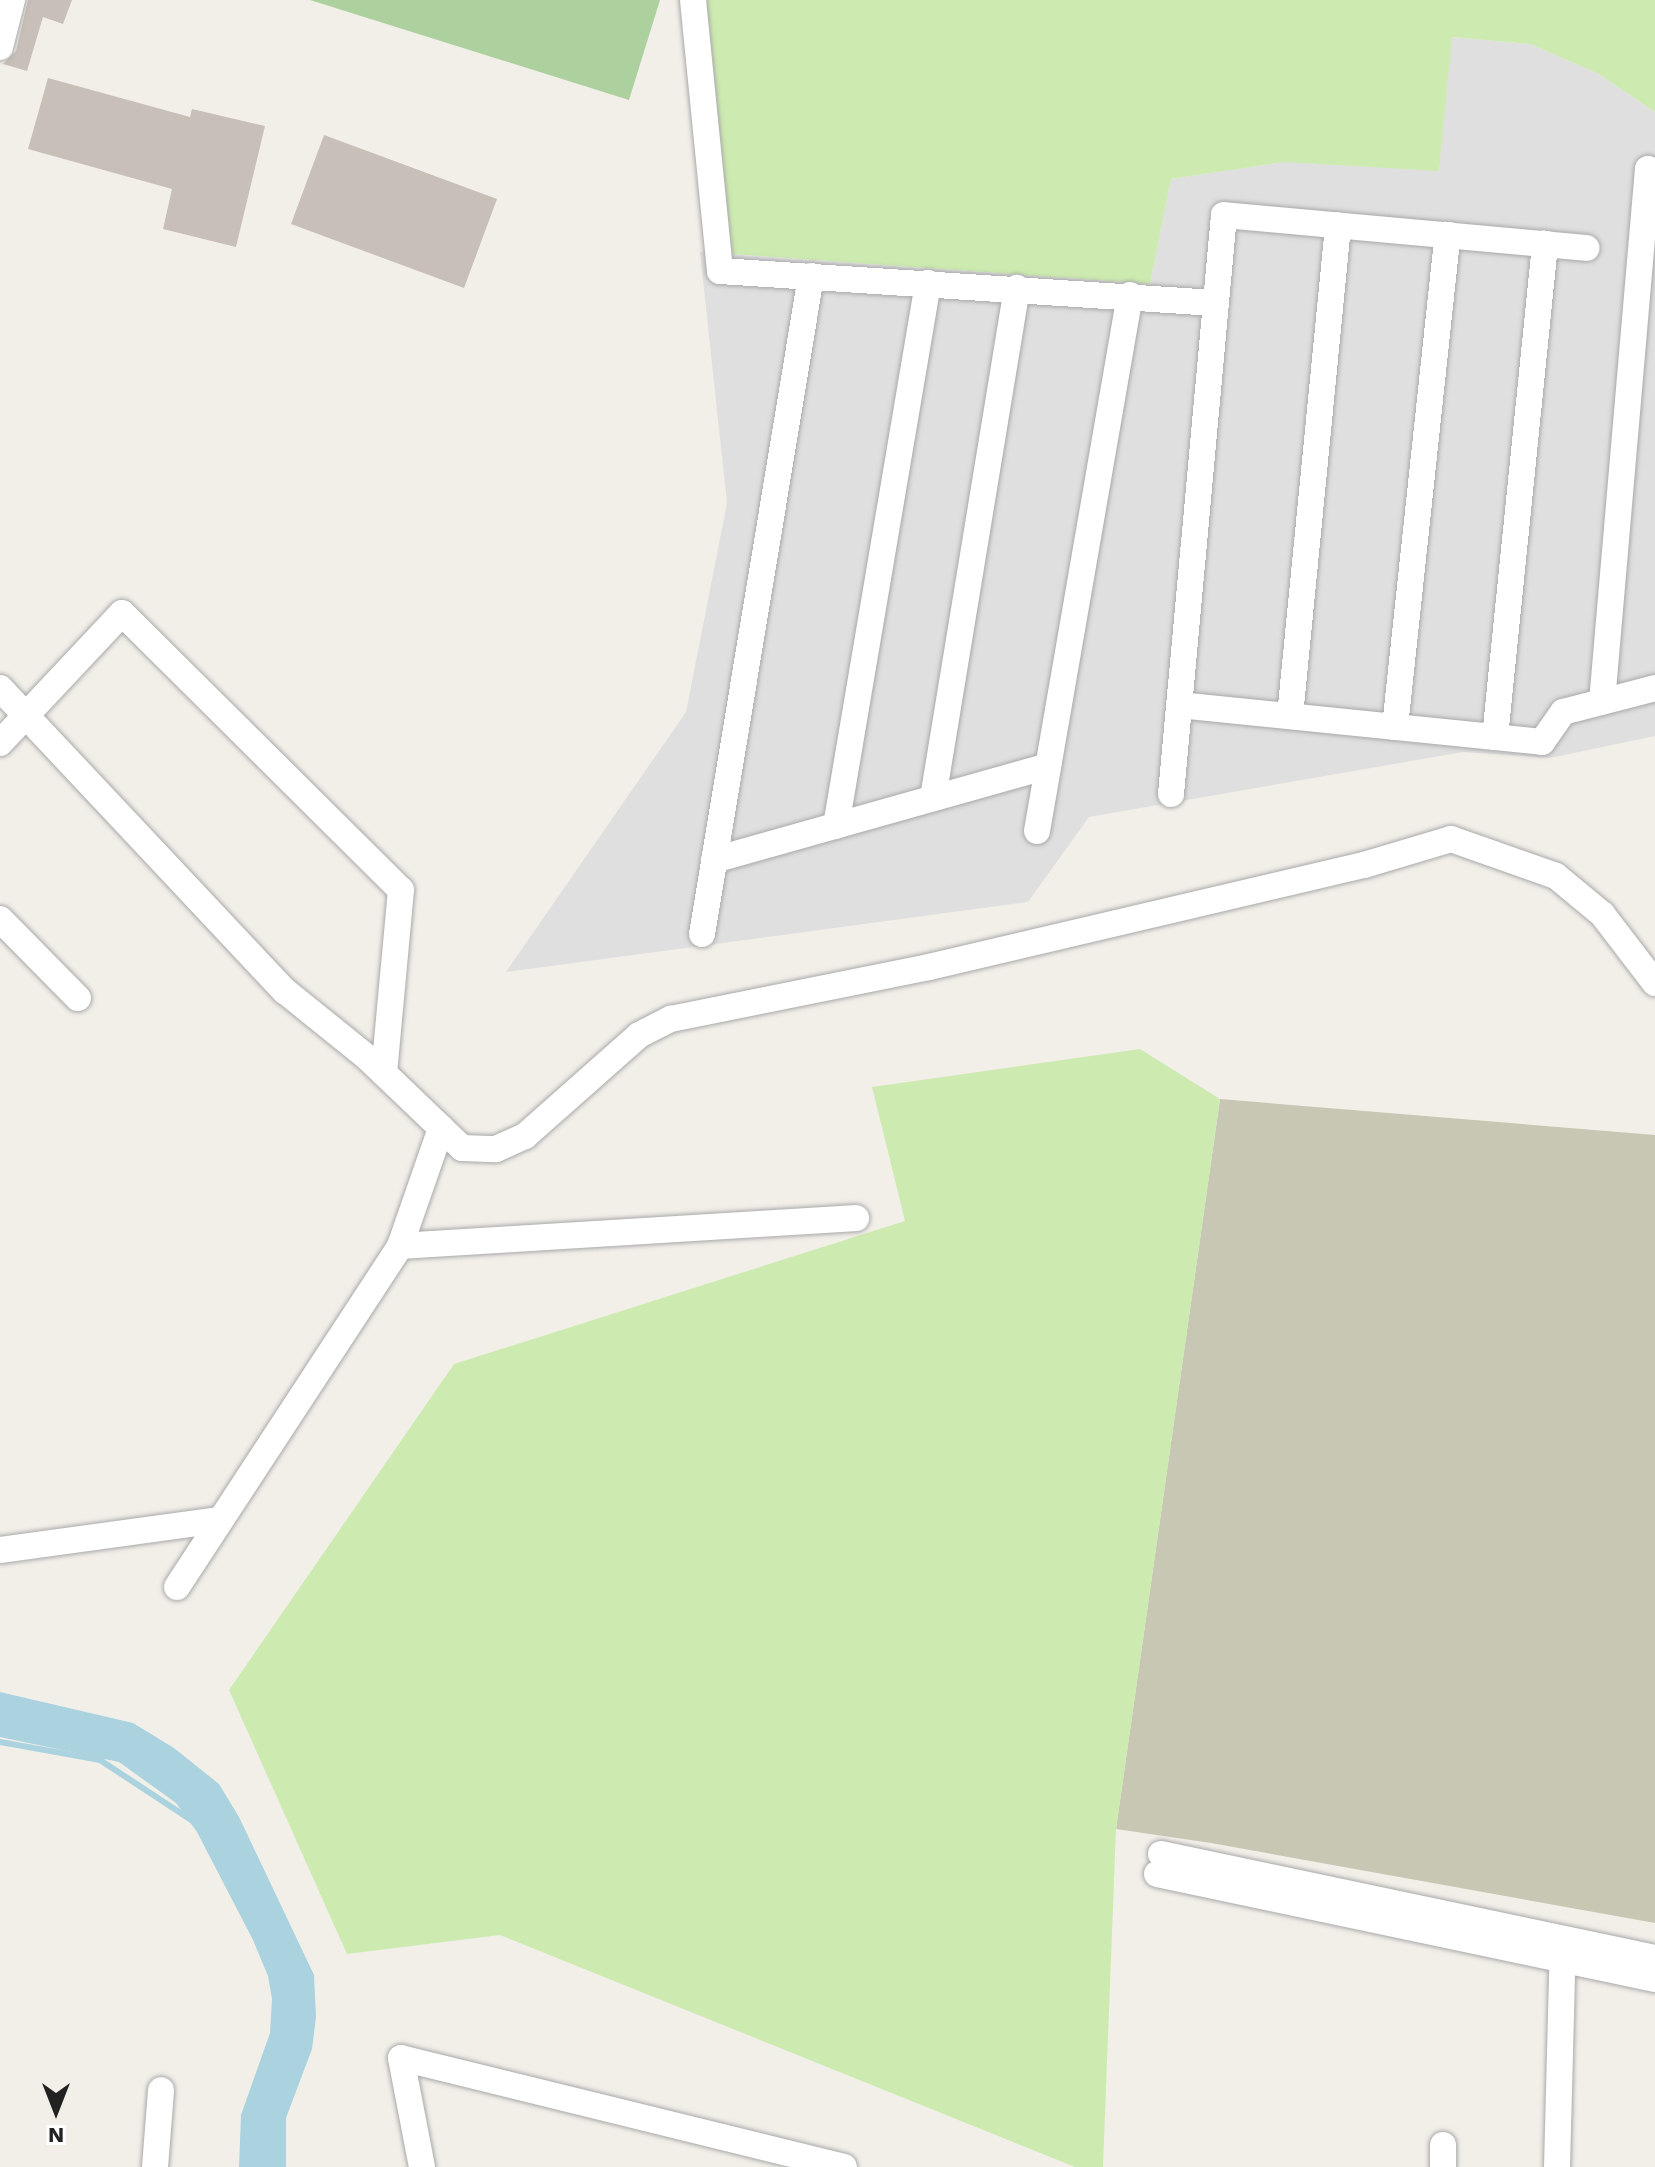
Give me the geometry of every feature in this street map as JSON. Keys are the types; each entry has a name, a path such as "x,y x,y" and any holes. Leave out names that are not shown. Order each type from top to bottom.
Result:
{"street":[{"path":"0,47 12,0"},
{"path":"693,0 720,271 1130,295 1216,303"},
{"path":"1602,702 1648,169 1655,172"},
{"path":"1171,794 1224,215 1586,248"},
{"path":"1290,716 1338,225"},
{"path":"1395,727 1448,235"},
{"path":"1495,737 1545,244"},
{"path":"702,934 811,276"},
{"path":"836,826 928,283"},
{"path":"933,798 1017,288"},
{"path":"1037,831 1130,295"},
{"path":"0,743 122,613 401,890 384,1073"},
{"path":"0,688 285,991 384,1073 462,1148 496,1149 525,1136 639,1035 671,1019 929,967 1364,865 1451,839 1556,876 1602,914 1655,983"},
{"path":"1179,705 1542,742 1563,712 1655,688"},
{"path":"714,860 1048,766"},
{"path":"0,919 78,998"},
{"path":"177,1587 400,1246 441,1128"},
{"path":"400,1246 856,1218"},
{"path":"0,1550 220,1520"},
{"path":"1159,1864 1572,1950 1655,1958"},
{"path":"1572,1950 1655,1979"},
{"path":"1557,2167 1572,1950"},
{"path":"1572,1950 1575,2167"},
{"path":"422,2167 401,2058 844,2167"},
{"path":"155,2167 161,2090"}],"shaded area":[{"path":"1451,37 1530,44 1599,74 1655,112 1655,736 1550,758 1463,752 1089,817 1028,902 506,972 686,712 727,503 700,252 1150,284 1171,179 1283,162 1439,170"},
{"path":"1220,1099 1655,1135 1655,1923 1211,1843 1116,1829"}],"green space":[{"path":"310,0 660,0 629,100"},
{"path":"708,0 1655,0 1655,112 1599,74 1530,44 1452,37 1439,171 1283,162 1171,179 1150,284 731,254 705,8"},
{"path":"1140,1049 1220,1099 1116,1829 1103,2167 1075,2167 500,1935 347,1954 229,1690 454,1364 905,1221 872,1087"}],"water":[{"path":"0,1692 133,1723 174,1748 219,1784 239,1817 314,1975 316,2017 312,2049 286,2118 286,2167 239,2167 241,2115 270,2033 272,1999 268,1976 253,1940 197,1832 176,1803 119,1762 0,1737"}],"building":[{"path":"28,0 72,0 63,24 43,17 27,71 3,64 16,51"},
{"path":"48,78 190,117 192,109 265,126 236,247 163,229 172,189 28,149"},
{"path":"324,135 497,199 464,288 291,224"}],"waterway":[{"path":"0,1742 100,1760 193,1821"}]}
